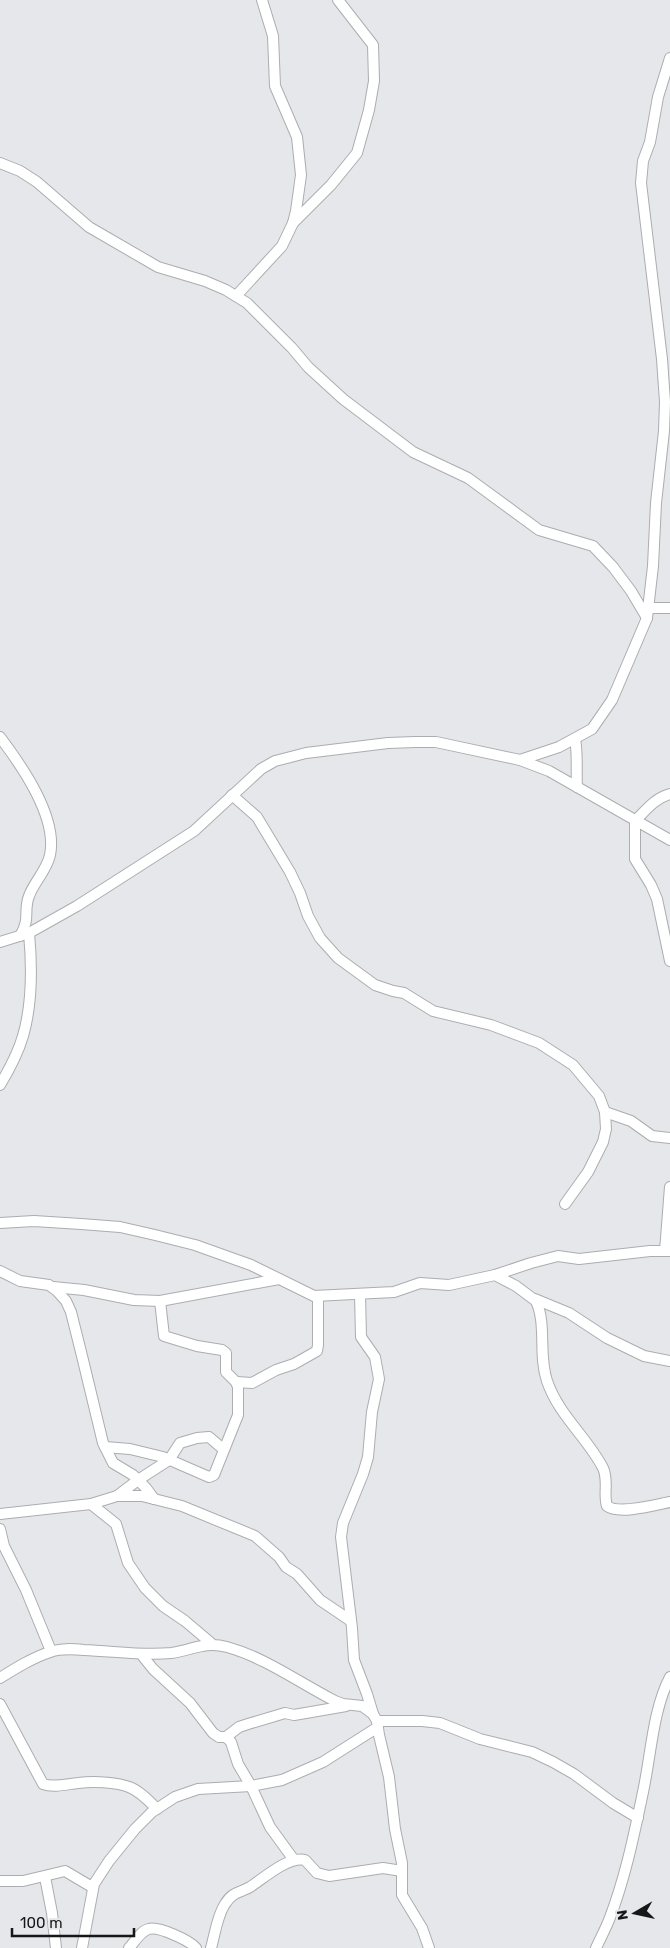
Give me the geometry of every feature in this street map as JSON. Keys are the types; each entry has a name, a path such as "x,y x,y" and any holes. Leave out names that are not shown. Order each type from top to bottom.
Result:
{"street":[{"path":"236,296 282,246 296,211 301,175 297,137 275,86 273,36 262,0"},
{"path":"292,223 331,186 357,153 369,110 374,81 373,45 338,0"},
{"path":"520,760 559,747 592,729 612,700 647,613 653,566 656,503 665,402 662,359 641,183 643,161 650,142 658,97 669,61"},
{"path":"0,163 20,171 37,182 88,227 158,267 205,280 247,303 292,348 308,367 343,399 406,447 468,478 539,530 593,546 613,567 647,613"},
{"path":"647,613 670,608"},
{"path":"0,737 24,770 38,795 52,843 48,862 29,894 27,901 24,935 31,980 23,1036 0,1085"},
{"path":"575,739 578,751 575,759 577,787"},
{"path":"0,942 24,935 77,906 194,831 261,769 275,761 306,753 388,743 436,742 520,760 549,771 670,840"},
{"path":"670,794 660,797 652,803 635,821 635,859 651,884 657,900 670,961"},
{"path":"232,795 257,817 290,872 308,916 320,938 338,958 356,969 375,985 404,993 429,1009 441,1014 491,1025 539,1043 573,1065 599,1096 606,1112 606,1129 599,1152 566,1204"},
{"path":"606,1112 631,1121 652,1136 670,1138"},
{"path":"0,1223 45,1221 120,1227 195,1244 251,1265 307,1294 318,1296 346,1293 360,1294 394,1292 420,1283 449,1285 495,1275 558,1256 579,1259 668,1251 670,1187"},
{"path":"0,1272 20,1280 47,1284 53,1287 134,1300 160,1301 279,1279"},
{"path":"495,1275 535,1299 569,1313 607,1338 639,1354 670,1361"},
{"path":"53,1287 66,1301 75,1327 105,1447 116,1466 138,1480 154,1499"},
{"path":"66,1301 70,1289"},
{"path":"360,1294 362,1337 375,1356 379,1379 372,1412 368,1457 341,1530 342,1554 348,1582 354,1660 376,1720 389,1776 395,1829 402,1863 402,1897 416,1916 429,1948"},
{"path":"236,1382 252,1383 259,1378 307,1358 316,1351 318,1345 318,1296"},
{"path":"535,1299 540,1316 542,1363 547,1383 572,1426 603,1468 607,1506 611,1509 628,1509 670,1502"},
{"path":"105,1447 136,1450 169,1460 209,1477 214,1475 223,1449 233,1430 238,1415 239,1400 236,1382 226,1372 226,1356 224,1351 181,1342 164,1336 160,1301"},
{"path":"117,1496 169,1460 180,1443 209,1437 223,1449"},
{"path":"0,1514 92,1504 117,1496 142,1496 182,1506 255,1536 279,1557 286,1567 298,1574 320,1600 351,1621"},
{"path":"92,1504 116,1524 128,1563 145,1588 163,1606 185,1621 210,1643 244,1652 270,1663 335,1701 362,1706 376,1720"},
{"path":"0,1530 4,1546 26,1590 51,1651"},
{"path":"0,1678 29,1660 51,1651 69,1649 141,1654 171,1653 210,1643"},
{"path":"141,1654 153,1669 190,1703 213,1733 219,1737 226,1737 239,1727 276,1715 287,1713 294,1715 350,1705"},
{"path":"596,1948 615,1903 628,1862 650,1759 658,1705 670,1677"},
{"path":"0,1704 43,1784 56,1786 82,1782 130,1787 145,1797 157,1809"},
{"path":"82,1948 92,1887 109,1861 135,1829 157,1809 184,1793 198,1789 251,1786 282,1780 323,1762 376,1720 440,1723 480,1739 532,1752 574,1774 613,1803 638,1818"},
{"path":"226,1737 232,1745 238,1764 251,1786 270,1827 294,1860"},
{"path":"211,1948 223,1908 232,1896 236,1892 251,1886 268,1873 294,1860 305,1860 317,1873 329,1876 383,1868 402,1871"},
{"path":"0,1881 23,1881 65,1871 92,1887"},
{"path":"45,1877 56,1948"},
{"path":"129,1948 144,1931 153,1928 187,1940 194,1947"}]}
